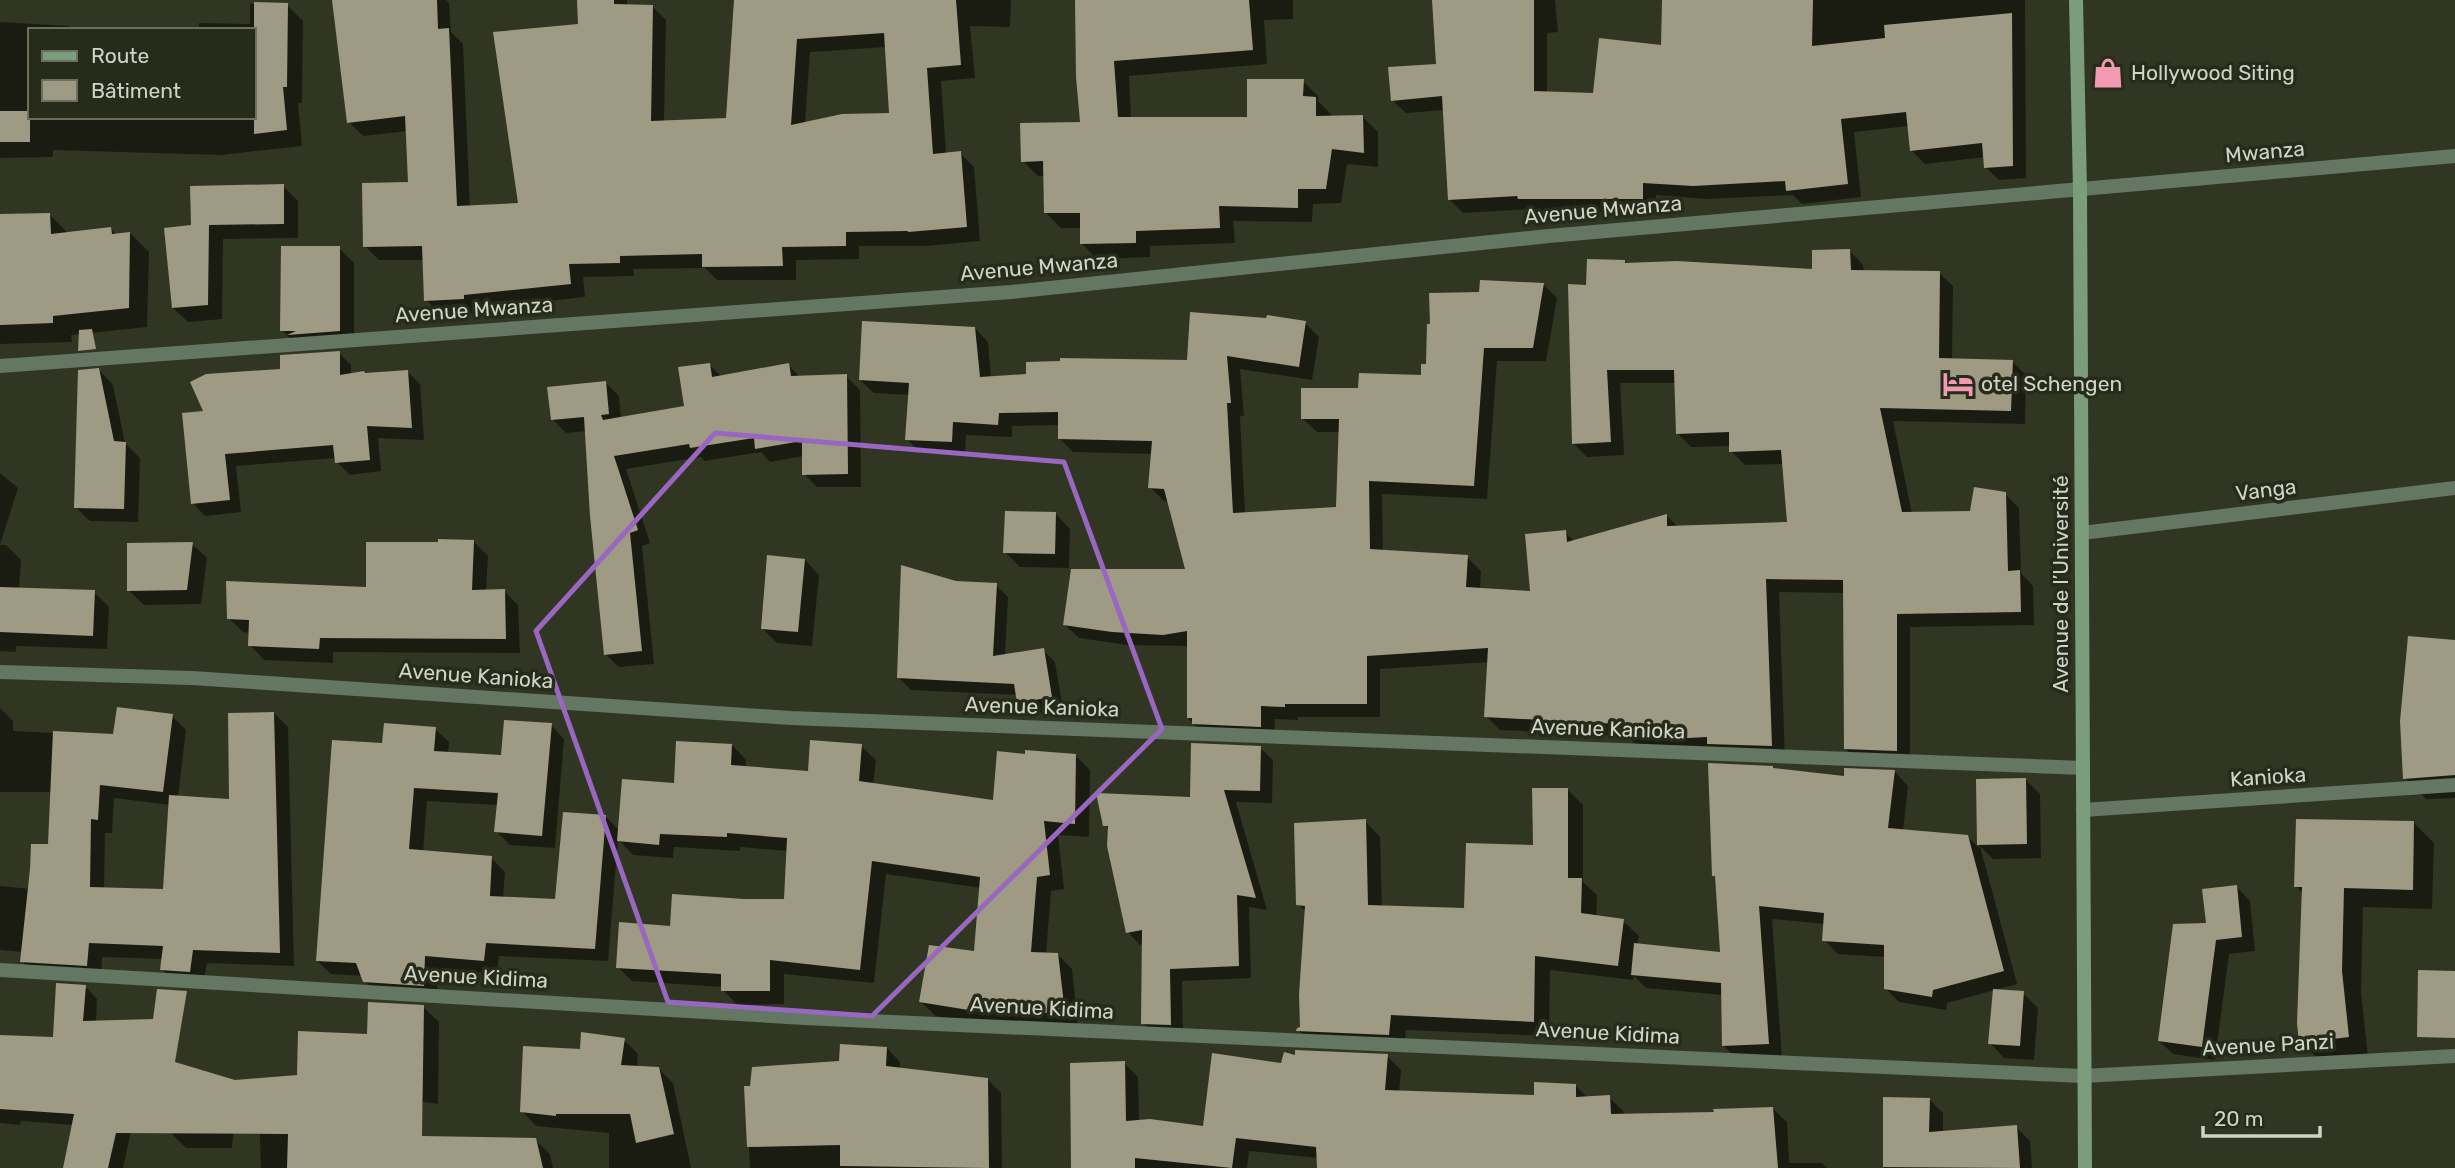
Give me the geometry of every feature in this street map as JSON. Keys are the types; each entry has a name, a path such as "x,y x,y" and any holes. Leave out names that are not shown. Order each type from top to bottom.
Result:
{"main road":[{"name":"Avenue de l’Université","path":"2076,0 2080,190 2085,1168"}],"street":[{"name":"Mwanza","path":"2080,190 2455,156"},
{"name":"Avenue Mwanza","path":"0,366 1011,292 1549,236 2080,190"},
{"name":"Vanga","path":"2082,533 2455,488"},
{"name":"Avenue Kanioka","path":"0,673 192,678 791,718 2083,768"},
{"name":"Kanioka","path":"2083,810 2455,785"},
{"name":"Avenue Kidima","path":"0,970 804,1018 2083,1076"},
{"name":"Avenue Panzi","path":"2083,1076 2455,1056"}],"highlighted area":[{"path":"715,433 1064,462 1162,729 872,1016 668,1002 536,631"}],"building":[{"path":"332,0 437,0 438,29 449,28 457,206 518,203 493,32 578,24 577,0 614,0 614,4 653,5 651,121 726,118 734,0 956,0 961,65 927,68 933,154 961,151 967,227 908,232 846,232 846,246 782,247 783,266 702,267 702,254 620,256 620,263 569,264 571,284 464,295 464,299 424,301 422,246 363,247 362,183 408,182 405,116 347,123","holes":["884,33 889,113 842,114 791,125 797,39"]},
{"path":"1075,0 1249,0 1253,50 1114,61 1118,117 1247,117 1247,79 1304,79 1303,96 1316,97 1316,116 1363,115 1364,153 1332,149 1326,189 1298,189 1298,208 1219,206 1220,228 1136,231 1136,243 1080,244 1080,213 1044,213 1043,161 1021,162 1020,123 1080,122 1076,77"},
{"path":"1432,0 1534,0 1534,91 1593,93 1599,38 1661,45 1662,0 1813,0 1812,46 1885,38 1884,25 2012,13 2013,166 1984,168 1982,143 1910,151 1906,112 1841,119 1848,184 1786,191 1785,181 1693,186 1643,183 1643,199 1518,199 1517,196 1448,200 1442,96 1391,101 1388,67 1436,64"},
{"path":"254,2 288,3 287,87 283,87 287,130 254,134"},
{"path":"0,111 28,111 30,142 0,142"},
{"path":"284,184 284,224 209,225 208,305 172,308 164,228 191,225 190,186"},
{"path":"50,213 51,234 111,227 112,234 130,232 129,308 53,316 53,323 0,325 0,214"},
{"path":"281,246 340,246 340,331 287,335 296,331 280,331"},
{"path":"1850,249 1851,270 1940,271 1939,358 2013,360 2011,411 1880,408 1902,512 1970,511 1974,487 2006,492 2008,571 2020,570 2021,612 1897,614 1897,751 1844,749 1843,580 1766,579 1772,746 1707,744 1707,737 1669,739 1618,730 1619,724 1484,717 1488,648 1367,656 1367,704 1261,706 1261,727 1192,724 1192,718 1187,718 1187,631 1163,635 1063,625 1071,569 1185,569 1164,489 1148,488 1152,441 1058,439 1058,412 999,413 998,425 953,422 952,442 905,440 909,383 859,380 862,321 975,327 980,377 1026,374 1026,362 1060,361 1060,358 1187,360 1190,312 1266,318 1267,315 1306,321 1299,367 1227,356 1231,403 1227,403 1233,513 1336,507 1339,419 1301,419 1301,388 1358,388 1359,373 1421,375 1421,364 1426,364 1427,324 1430,324 1429,293 1479,292 1480,280 1544,283 1533,348 1484,348 1474,486 1369,481 1370,549 1468,555 1466,587 1530,591 1525,534 1566,530 1567,542 1667,514 1667,526 1787,522 1781,450 1729,452 1729,432 1676,434 1674,370 1607,370 1611,442 1572,444 1568,284 1586,285 1587,259 1625,260 1625,263 1677,261 1812,269 1812,250"},
{"path":"92,329 96,349 78,351 79,330"},
{"path":"340,351 340,375 364,371 408,370 412,428 367,426 370,460 335,463 333,445 225,454 230,500 191,504 182,413 203,411 190,382 206,374 280,369 280,355"},
{"path":"710,363 712,377 789,363 791,376 847,374 848,474 802,475 802,441 755,449 754,438 690,448 689,444 614,456 638,530 630,533 642,651 604,655 590,516 584,417 551,420 547,387 606,381 609,414 601,415 603,420 684,406 678,367"},
{"path":"99,368 114,441 126,442 124,509 74,508 78,370"},
{"path":"1005,511 1056,512 1055,554 1003,553"},
{"path":"438,539 474,540 472,590 505,589 506,639 320,638 319,649 248,646 249,620 227,619 226,581 366,587 366,542 438,542"},
{"path":"193,542 187,590 127,591 127,543"},
{"path":"767,555 805,559 798,632 761,629"},
{"path":"901,565 956,581 997,583 993,656 1044,648 1052,697 1017,703 1014,684 897,678"},
{"path":"0,587 95,590 93,636 0,632"},
{"path":"2408,636 2455,640 2455,775 2403,779 2400,721"},
{"path":"117,707 173,714 163,792 100,785 98,820 91,819 90,887 163,889 169,795 229,799 228,713 274,712 280,953 193,950 190,972 160,970 163,946 89,943 87,966 20,962 31,844 48,844 53,731 113,734"},
{"path":"504,720 552,723 542,836 494,832 498,793 414,788 409,849 492,856 490,896 555,899 563,812 606,815 595,949 486,943 484,961 425,956 424,986 363,982 356,963 316,961 332,740 382,743 384,723 436,727 434,751 501,755"},
{"path":"810,740 862,744 859,781 993,800 997,751 1076,754 1075,824 1044,821 1050,875 1037,877 1031,952 1058,953 1065,1013 981,1012 919,1002 929,945 974,951 980,877 872,861 860,970 770,960 770,991 721,991 721,974 616,968 619,922 670,926 672,894 784,899 787,838 727,833 727,837 660,834 659,845 617,841 622,779 674,783 676,741 732,744 731,765 808,771"},
{"path":"1191,743 1261,746 1260,791 1224,790 1256,898 1237,895 1239,966 1170,969 1171,1025 1141,1024 1142,930 1126,933 1107,846 1108,826 1103,826 1096,793 1190,797"},
{"path":"1708,763 1773,766 1844,776 1844,768 1895,770 1888,828 1968,835 2004,971 1933,990 1932,997 1884,989 1884,945 1822,941 1824,913 1759,906 1769,1044 1722,1046 1721,983 1631,975 1634,943 1720,952 1715,876 1712,876"},
{"path":"2026,778 2027,844 1977,845 1976,779"},
{"path":"1532,788 1568,788 1568,878 1582,878 1581,913 1624,919 1618,966 1535,956 1534,1022 1391,1015 1389,1035 1296,1031 1300,1027 1299,995 1305,906 1296,905 1294,823 1366,819 1368,905 1464,908 1466,843 1533,845"},
{"path":"2296,819 2414,821 2413,890 2344,888 2342,971 2349,1037 2299,1043 2297,1023 2302,887 2294,887"},
{"path":"2237,885 2242,937 2216,940 2202,1047 2158,1041 2173,924 2206,923 2202,889"},
{"path":"2418,970 2455,971 2455,1038 2417,1037"},
{"path":"56,983 86,985 83,1021 153,1019 157,989 187,991 175,1062 235,1080 297,1075 298,1031 367,1034 368,1002 424,1005 422,1136 536,1138 543,1168 287,1168 288,1134 116,1133 108,1168 63,1168 74,1114 0,1109 0,1035 53,1037"},
{"path":"1993,989 2024,991 2020,1046 1988,1044"},
{"path":"581,1032 625,1038 621,1065 659,1067 674,1134 636,1143 630,1114 556,1116 520,1112 523,1046 580,1049"},
{"path":"840,1044 887,1047 886,1066 988,1078 989,1168 840,1166 840,1145 747,1147 744,1086 750,1086 752,1067 839,1061"},
{"path":"1295,1050 1388,1054 1385,1090 1534,1095 1534,1082 1576,1084 1576,1097 1610,1095 1611,1114 1714,1112 1713,1109 1773,1107 1778,1168 1317,1168 1316,1147 1236,1138 1232,1168 1135,1158 1135,1168 1071,1168 1070,1063 1125,1061 1126,1121 1150,1119 1203,1126 1212,1053 1281,1063 1284,1052 1295,1055"},
{"path":"1883,1097 1930,1098 1929,1132 2017,1125 2020,1168 1883,1167"}],"place":[{"name":"Hollywood Siting","path":"2108,73"},
{"name":"otel Schengen","path":"1958,384"}]}
